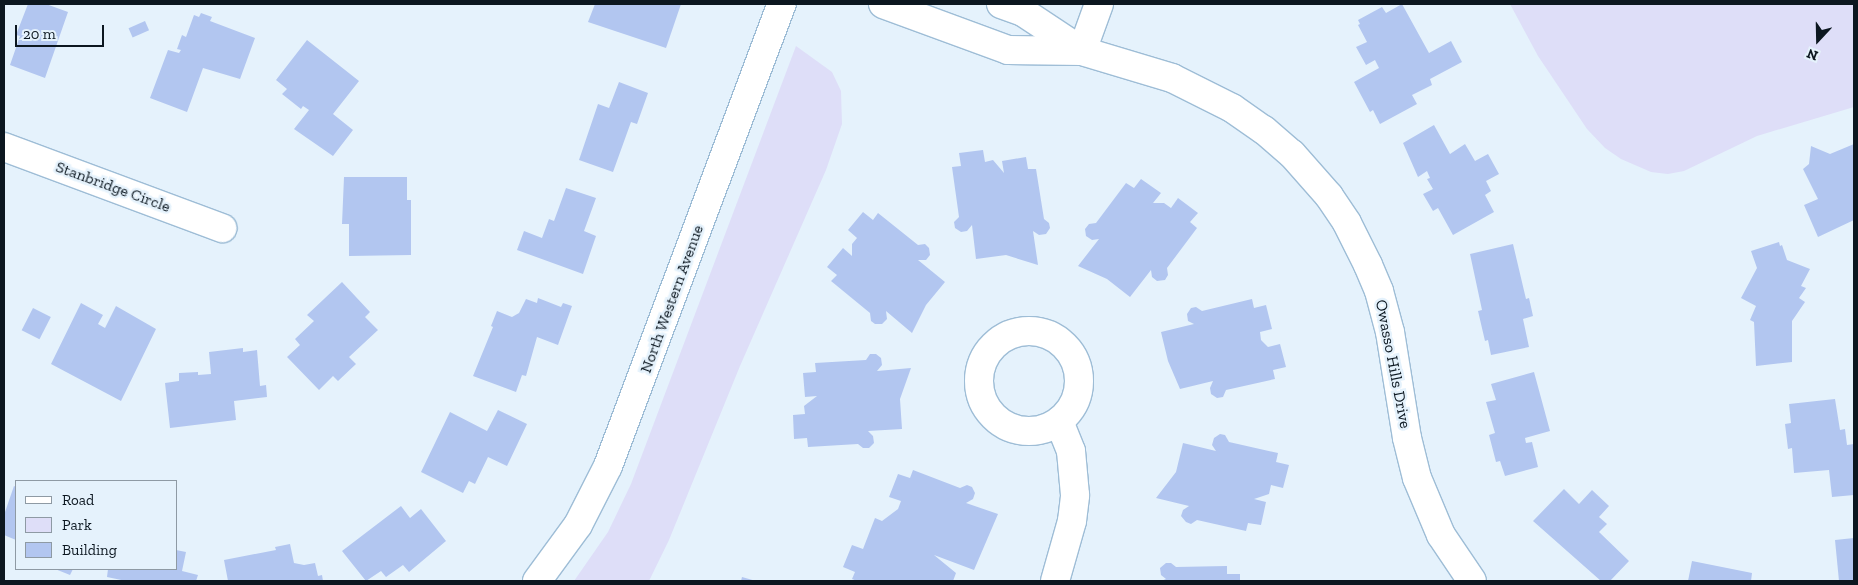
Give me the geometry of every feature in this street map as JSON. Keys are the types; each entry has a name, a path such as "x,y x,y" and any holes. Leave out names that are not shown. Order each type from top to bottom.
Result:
{"street":[{"name":"North Western Avenue","path":"537,581 578,525 608,466 782,4"},
{"path":"883,4 1008,50 1082,51"},
{"path":"1001,4 1023,12 1082,51"},
{"path":"1082,51 1099,4"},
{"name":"Owasso Hills Drive","path":"1082,51 1172,78 1232,108 1264,130 1292,154 1329,196 1362,251 1381,297 1394,355 1409,450 1421,491 1441,535 1472,581"},
{"name":"Stanbridge Circle","path":"4,147 222,228"},
{"path":"1056,581 1072,521 1075,495 1071,451 1059,421"}],"green space":[{"path":"1510,4 1854,4 1854,107 1757,136 1684,171 1668,174 1651,172 1621,159 1605,148 1587,129 1538,56"},
{"path":"796,46 832,72 841,91 842,124 826,170 740,366 669,540 649,581 574,581 608,532 631,484"}],"building":[{"path":"28,4 46,4 68,12 45,78 10,65 20,36 16,35"},
{"path":"595,4 681,4 666,48 588,22"},
{"path":"1402,4 1429,53 1451,41 1462,62 1430,79 1432,85 1412,95 1417,104 1380,124 1373,110 1370,112 1354,82 1379,68 1375,60 1366,65 1356,47 1367,42 1358,25 1360,24 1358,20 1382,7 1386,13"},
{"path":"201,13 212,17 210,21 255,38 240,79 203,68 187,112 150,98 168,50 179,53 181,50 177,49 182,35 186,37 194,15 199,17"},
{"path":"145,21 149,30 133,37 129,28"},
{"path":"307,40 359,81 333,114 353,130 333,156 294,129 309,110 303,106 301,109 282,94 287,89 276,80"},
{"path":"619,82 648,93 637,124 631,122 613,172 579,160 598,104 609,108"},
{"path":"1434,125 1450,154 1465,144 1475,161 1488,154 1499,174 1486,181 1491,191 1485,195 1494,212 1453,235 1438,208 1433,211 1423,194 1433,189 1427,179 1430,178 1427,171 1418,177 1403,143"},
{"path":"1854,144 1854,220 1818,237 1804,205 1818,199 1803,169 1809,164 1811,146 1830,154"},
{"path":"983,150 985,162 993,160 1004,173 1002,161 1026,157 1028,169 1036,169 1044,219 1049,223 1050,228 1046,234 1039,235 1033,231 1038,265 1006,255 976,259 972,225 967,231 961,232 955,228 954,222 959,217 952,167 961,166 959,153"},
{"path":"344,177 407,177 407,200 411,200 411,255 349,256 349,224 342,224"},
{"path":"1141,179 1161,193 1153,203 1164,203 1171,208 1178,198 1198,213 1190,222 1197,228 1167,268 1168,275 1165,280 1157,281 1152,277 1151,270 1130,297 1107,279 1078,266 1099,239 1092,240 1086,236 1085,229 1089,224 1096,223 1126,183 1134,188"},
{"path":"566,188 596,198 584,231 596,236 583,274 517,250 524,231 542,238 549,219 554,221"},
{"path":"863,212 873,220 878,213 918,245 925,244 929,248 930,255 926,260 918,260 945,282 926,305 912,333 886,311 887,319 882,324 875,324 871,321 870,313 831,281 837,275 827,267 843,248 852,256 852,244 857,238 848,230"},
{"path":"1779,242 1780,246 1782,245 1787,260 1810,269 1801,286 1806,288 1799,298 1805,302 1792,321 1792,362 1756,366 1754,322 1750,320 1756,306 1741,298 1757,268 1751,251"},
{"path":"1513,244 1526,299 1529,298 1533,316 1523,319 1529,347 1491,355 1488,340 1485,341 1478,311 1482,310 1470,254"},
{"path":"342,282 370,312 365,317 378,330 349,357 356,364 338,381 333,376 319,390 287,357 300,345 295,339 314,321 307,315"},
{"path":"538,298 561,307 563,303 572,306 558,345 537,337 526,376 522,375 516,392 473,376 493,327 491,326 497,311 512,317 519,313 526,299 537,303"},
{"path":"1252,299 1254,308 1266,305 1272,329 1260,332 1261,340 1268,347 1280,344 1286,367 1273,370 1275,379 1226,390 1223,397 1217,398 1211,394 1210,388 1213,381 1180,389 1168,361 1161,332 1194,324 1188,321 1187,314 1191,308 1196,307 1202,311"},
{"path":"81,303 103,315 98,324 105,328 116,306 156,329 121,401 51,364"},
{"path":"33,308 51,317 39,339 22,330"},
{"path":"243,348 243,352 257,350 260,386 266,385 267,397 234,401 236,420 170,428 165,383 179,381 179,373 198,372 198,375 211,374 209,352"},
{"path":"870,354 876,354 881,358 882,365 877,371 911,368 900,399 902,429 868,431 873,436 874,443 869,448 863,448 858,444 808,447 807,438 794,439 793,415 805,414 804,406 817,396 805,397 803,373 816,372 815,363 866,360"},
{"path":"1534,372 1550,431 1525,438 1526,443 1532,442 1538,467 1505,476 1500,461 1496,462 1489,435 1495,433 1486,402 1496,400 1491,384"},
{"path":"1835,399 1840,430 1845,429 1847,445 1854,444 1854,495 1832,497 1829,470 1794,473 1792,448 1788,449 1785,424 1791,423 1789,404"},
{"path":"498,410 527,424 507,466 488,457 475,484 469,481 463,493 421,472 450,412 487,431"},
{"path":"1220,434 1225,435 1229,442 1278,453 1276,462 1289,465 1283,488 1271,485 1269,494 1254,499 1266,502 1261,525 1248,523 1246,531 1197,520 1191,524 1186,522 1181,516 1183,510 1189,506 1156,498 1176,472 1183,443 1216,451 1212,445 1214,438"},
{"path":"913,470 960,488 967,485 972,487 975,493 973,499 966,503 998,514 974,570 934,555 956,573 953,581 857,581 852,579 855,572 843,567 852,545 863,549 875,518 882,521 898,509 901,501 889,497 898,474 910,478"},
{"path":"14,486 15,540 4,535 4,515"},
{"path":"1564,489 1579,504 1592,490 1609,506 1599,517 1607,524 1599,532 1629,561 1610,581 1601,581 1533,521"},
{"path":"401,506 410,518 421,509 446,541 409,572 403,565 386,577 381,571 366,581 342,551"},
{"path":"1854,538 1854,581 1839,581 1835,540"},
{"path":"290,544 294,563 304,565 315,563 318,576 322,575 323,581 228,581 224,560 276,550 275,547"},
{"path":"178,550 186,552 182,571 198,575 196,581 126,581 107,577 108,570 178,570"},
{"path":"1692,561 1752,573 1751,581 1688,581"},
{"path":"1166,563 1171,563 1176,567 1227,566 1227,574 1240,574 1240,581 1161,581 1166,579 1161,575 1160,568"},
{"path":"58,570 72,570 70,575"},
{"path":"742,577 756,581 741,581"}]}
